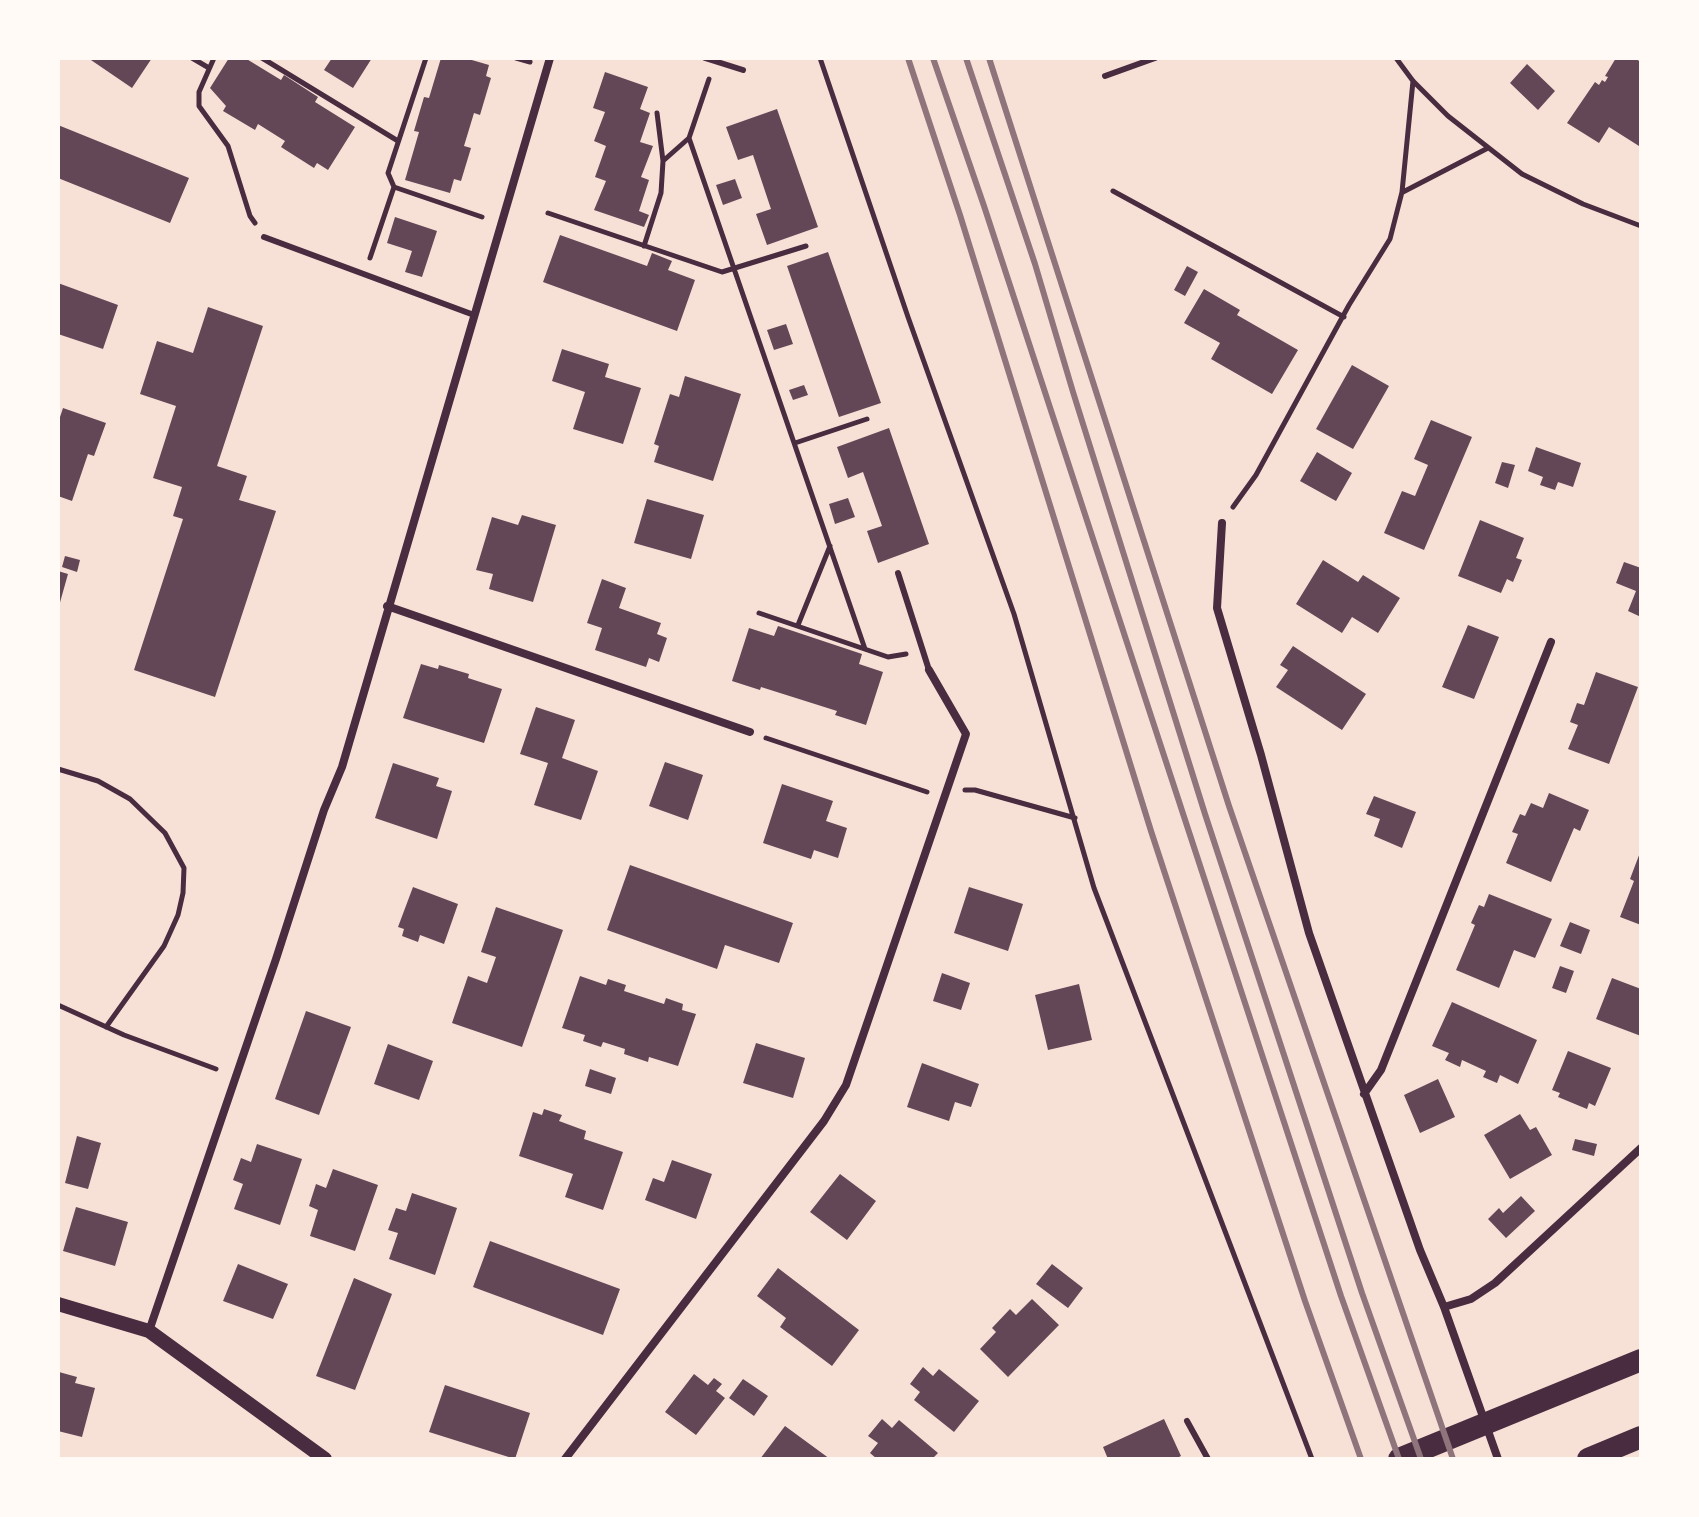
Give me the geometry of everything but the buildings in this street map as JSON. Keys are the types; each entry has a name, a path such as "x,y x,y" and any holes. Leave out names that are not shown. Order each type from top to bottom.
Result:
{"highway":[{"path":"1399,1459 1641,1360"},
{"path":"1588,1459 1641,1437"}],"street":[{"path":"149,1331 324,810 342,767 550,58"},
{"path":"1222,523 1217,608 1309,933 1420,1250 1444,1307 1498,1459"},
{"path":"387,606 750,732"},
{"path":"1364,1094 1381,1070 1551,642"},
{"path":"565,1459 841,1096 857,1058 966,734 929,670"},
{"path":"1444,1307 1471,1299 1495,1283 1641,1148"},
{"path":"58,1304 149,1331 325,1459"}],"lane":[{"path":"705,58 743,70"},
{"path":"1105,76 1155,58"},
{"path":"264,237 474,315"},
{"path":"898,573 929,670"},
{"path":"1187,1421 1208,1459"}],"path":[{"path":"192,58 209,68"},
{"path":"214,58 199,92 199,106 228,146 250,216 264,237"},
{"path":"262,58 398,141"},
{"path":"365,274 394,187 388,173 426,58"},
{"path":"516,58 530,62"},
{"path":"820,58 1014,614 1094,888 1312,1459"},
{"path":"1396,58 1413,81 1448,116 1522,174 1583,204 1641,226"},
{"path":"663,161 689,138 715,62"},
{"path":"1222,523 1256,475 1390,239 1402,192 1413,81"},
{"path":"644,246 661,193 663,161 657,113"},
{"path":"689,138 865,649"},
{"path":"1402,192 1488,148"},
{"path":"394,187 482,217"},
{"path":"1113,191 1344,317"},
{"path":"548,213 722,272 806,246"},
{"path":"795,443 867,419"},
{"path":"798,625 830,545"},
{"path":"759,613 888,657 923,651"},
{"path":"750,732 924,792 975,790 1075,818"},
{"path":"58,769 98,781 130,799 165,833 184,868 178,915 164,946 106,1027"},
{"path":"58,1005 216,1069"}],"railway":[{"path":"908,58 960,215 1151,831 1305,1301 1361,1459"},
{"path":"933,58 1341,1296 1399,1459"},
{"path":"966,58 1035,264 1205,814 1362,1293 1421,1459"},
{"path":"989,58 1229,806 1453,1459"}]}
